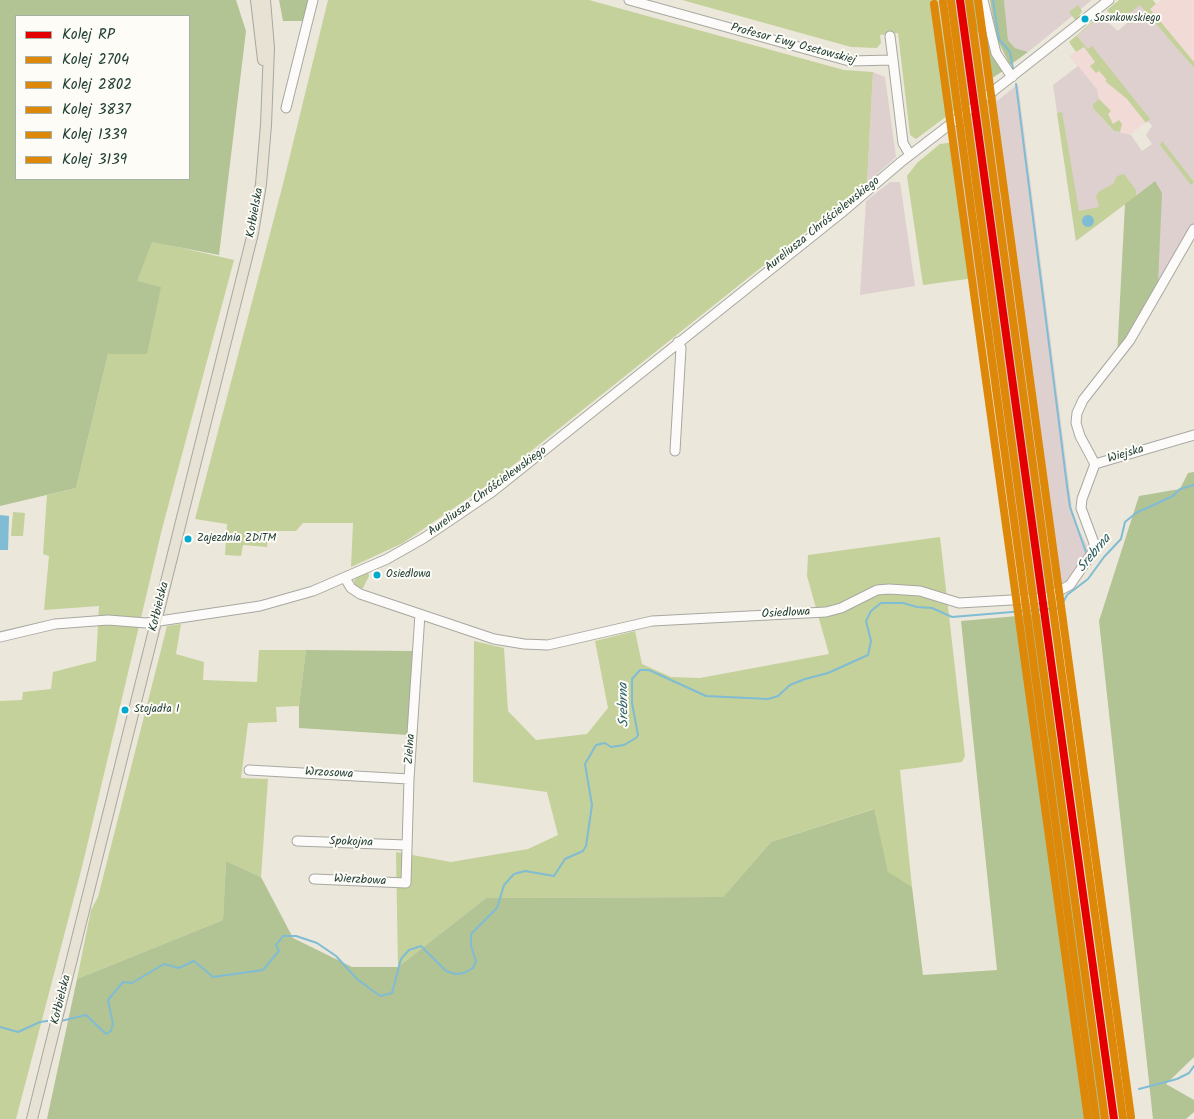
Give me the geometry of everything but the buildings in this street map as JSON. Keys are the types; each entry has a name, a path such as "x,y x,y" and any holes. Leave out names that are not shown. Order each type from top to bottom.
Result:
{"main road":[{"path":"256,0 266,91"},
{"path":"265,0 269,48 266,91"},
{"name":"Kołbielska","path":"32,1119 253,233 263,167 266,91"}],"street":[{"path":"286,108 313,0"},
{"name":"Profesor Ewy Osetowskiej","path":"629,0 849,61 893,60"},
{"path":"983,0 996,53 1012,77"},
{"path":"987,96 1109,0"},
{"path":"890,36 903,140 910,155"},
{"name":"Aureliusza Chróścielewskiego","path":"0,637 63,623 108,620 156,622 274,602 345,578 387,559 424,538 492,492 910,155 970,109"},
{"path":"1095,464 1080,436 1076,423 1077,413 1083,400 1130,340 1194,229"},
{"path":"675,451 681,348 678,342"},
{"name":"Wiejska","path":"1082,499 1095,464 1194,435"},
{"name":"Osiedlowa","path":"345,578 354,591 494,639 524,644 548,645 652,622 826,612 841,608 877,590 920,591 959,602 1050,597 1070,584 1094,550 1094,543 1083,518 1082,499"},
{"name":"Zielna","path":"406,883 409,779 420,614"},
{"name":"Wrzosowa","path":"249,770 409,779"},
{"name":"Spokojna","path":"297,841 406,845"},
{"name":"Wierzbowa","path":"314,879 406,883"}],"shaded area":[{"path":"938,0 981,0 997,101 1018,84 1072,509 1079,530 1095,561 1065,591 1039,604 1023,602 997,389 975,278 953,130 957,127 955,110"},
{"path":"1004,0 1092,0 1028,52 1015,48 1008,40"},
{"path":"1138,0 1194,68 1194,228 1169,262 1157,284 1155,181 1076,241 1053,85 1078,66 1097,89 1099,99 1093,104 1093,108 1114,131 1131,135 1142,151 1152,144 1146,135 1152,126 1077,36 1101,16 1118,31 1127,23 1118,12 1112,14"},
{"path":"1161,0 1194,0 1194,68 1147,11"},
{"path":"1085,46 1146,122 1130,135 1114,131 1093,108 1097,89 1069,56"},
{"path":"873,72 885,77 896,157 867,183"},
{"path":"890,182 900,182 915,286 860,295 866,201"}],"green space":[{"path":"0,0 236,0 246,31 219,255 152,242 137,281 161,287 147,354 108,354 76,488 0,506"},
{"path":"279,0 310,0 304,21 283,21"},
{"path":"328,0 589,0 844,70 873,72 867,183 496,479 403,543 351,567 353,523 303,523 296,531 269,531 267,547 243,545 241,556 225,555 227,524 195,519 283,184"},
{"path":"682,0 938,0 955,110 916,139 910,135 898,33 880,35 881,43 877,48 851,47"},
{"path":"965,0 981,0 1003,71 989,80 979,32 969,33"},
{"path":"990,0 1004,0 1008,40 1015,48 1028,52 1010,65 996,37"},
{"path":"1119,0 1153,0 1156,4 1150,9 1194,62 1194,68 1140,5 1125,17 1128,24 1118,12 1110,15 1107,10"},
{"path":"1078,5 1082,11 1076,21 1069,12"},
{"path":"1101,14 1110,22 1101,16 1077,36 1088,49 1092,46 1150,119 1146,123 1127,99 1105,81 1107,80 1099,71 1096,73 1090,66 1095,62 1084,47 1076,52 1069,42"},
{"path":"1099,99 1111,111 1108,114 1113,124 1119,120 1122,124 1120,132 1114,131 1093,108 1093,104"},
{"path":"1062,112 1079,211 1099,207 1096,196 1100,191 1113,184 1117,176 1124,174 1136,190 1136,196 1076,241 1057,113"},
{"path":"1162,141 1194,182 1191,185 1160,145"},
{"path":"955,142 975,278 923,285 907,176 917,163 940,144"},
{"path":"1155,181 1162,193 1158,284 1117,357 1125,204"},
{"path":"152,241 234,260 162,529 82,867 16,1119 0,1119 0,701 22,700 23,692 51,689 53,672 96,661 99,606 44,610 49,556 43,554 47,495 76,488 108,354"},
{"path":"1194,472 1194,1057 1166,1084 1194,1100 1194,1112 1186,1119 1153,1119 1099,621 1139,496 1180,489 1188,473"},
{"path":"13,512 25,513 23,536 11,536"},
{"path":"940,537 965,756 962,762 900,770 912,887 888,873 873,809 771,842 723,897 486,898 398,967 396,852 451,862 528,849 558,835 547,792 473,782 474,641 504,648 508,711 536,740 587,734 608,708 595,641 635,631 642,664 671,677 700,678 829,654 807,576 808,555"},
{"path":"368,572 369,576 363,588 360,589 355,586 354,580"},
{"path":"1040,614 1108,1119 47,1119 77,979 223,920 226,861 261,877 293,938 352,967 398,967 486,898 723,897 771,842 874,809 888,872 912,887 923,975 997,970 961,621"},
{"path":"181,624 176,654 204,662 203,680 257,682 259,650 306,650 299,706 276,707 277,722 248,723 241,778 268,779 261,877 226,861 223,920 77,979 91,910 98,897 167,626"},
{"path":"306,650 413,651 408,735 299,728 299,706"}],"water":[{"path":"1086,215 1090,215 1094,221 1090,227 1086,227 1082,223 1082,219"},
{"path":"0,515 9,516 8,550 0,550"}],"waterway":[{"path":"993,0 999,39 1010,52 1013,69"},
{"path":"1016,84 1070,507 1087,555"},
{"name":"Srebrna","path":"61,1021 86,1015 106,1034 111,1031 113,1024 108,1000 123,982 132,983 164,964 179,968 194,961 213,977 263,970 279,951 276,945 283,936 296,936 317,943 336,956 357,979 380,996 392,993 401,959 409,950 421,946 446,971 456,974 464,973 473,968 476,961 471,946 471,934 497,908 504,885 514,874 525,871 554,876 565,859 583,851 586,846 592,805 585,764 596,745 605,743 611,747 624,745 638,735 632,703 632,679 640,670 649,670 706,696 768,699 778,696 790,685 828,673 868,655 871,641 866,621 871,611 881,603 903,603 917,607 932,608 952,617 1060,608 1067,595 1088,579 1104,557 1121,539 1125,522 1136,513 1173,496 1180,489 1194,485"},
{"name":"Srebrna","path":"0,1027 18,1032 40,1022 54,1020"},
{"path":"1139,1089 1177,1079 1189,1073 1194,1066"}],"tunnel":[{"path":"970,109 987,96"}],"railway":[{"path":"971,79 982,159"}],"rail line":[{"name":"RP","path":"960,0 1114,1119"},
{"name":"2802","path":"969,0 1123,1118"},
{"name":"1339","path":"978,0 1131,1117"},
{"name":"2704","path":"951,1 1105,1119"},
{"name":"3837","path":"943,2 1096,1119"},
{"name":"3139","path":"934,4 1088,1119"}],"place":[{"name":"Sosnkowskiego","path":"1085,19"},
{"name":"Zajezdnia ZDiTM","path":"188,539"},
{"name":"Osiedlowa","path":"377,575"},
{"name":"Stojadła I","path":"125,710"}]}
